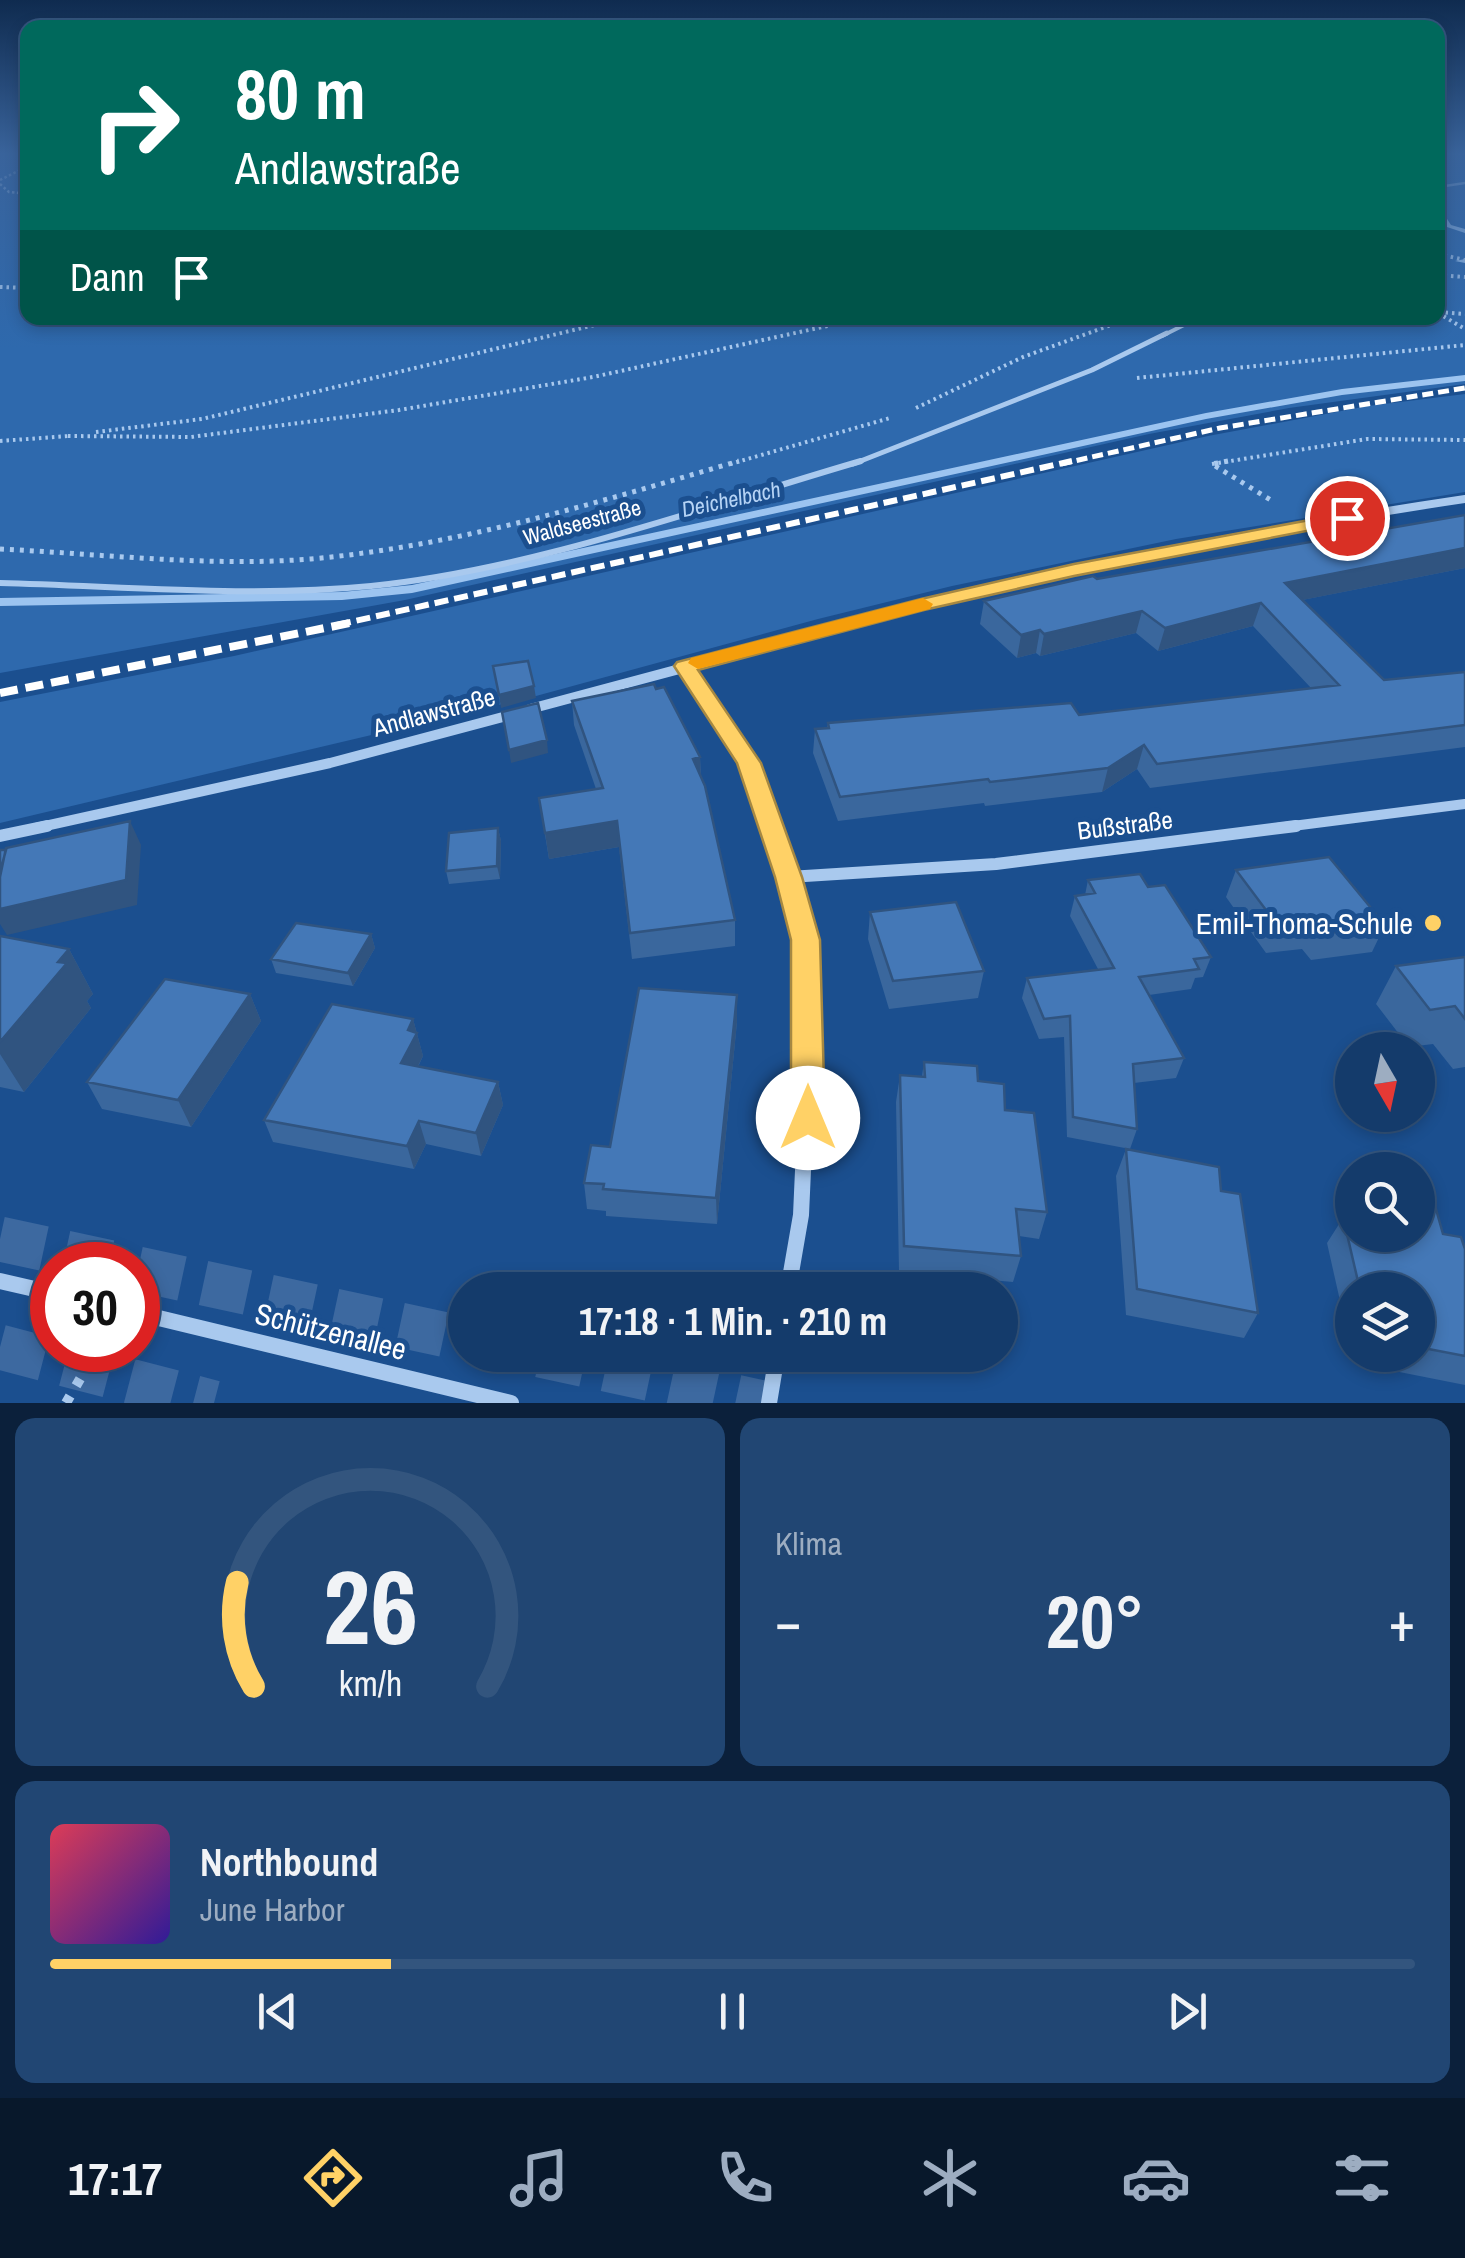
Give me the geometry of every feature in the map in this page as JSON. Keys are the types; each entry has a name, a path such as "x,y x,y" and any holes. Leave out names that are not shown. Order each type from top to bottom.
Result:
{"street":[{"name":"Andlawstraße","path":"0,836 330,763 684,666 1046,576 1310,525 1465,500"},
{"path":"684,666 749,763 789,877 805,940 808,1042 801,1215 791,1272"},
{"name":"Bußstraße","path":"789,877 996,864 1465,804"},
{"path":"0,1282 30,1288"},
{"name":"Schützenallee","path":"160,1318 511,1403"},
{"path":"769,1403 775,1372"}],"lane":[{"name":"Waldseestraße","path":"0,583 309,588 416,580 472,569 549,551 877,456 1076,377 1184,325"}],"path":[{"path":"1445,255 1465,260"},
{"path":"0,441 202,419 595,325"},
{"path":"68,436 191,437 399,410 594,376 836,325"},
{"path":"914,410 1022,357 1111,325"},
{"path":"1135,378 1465,345"},
{"path":"0,549 222,560 306,559 383,551 521,524 899,415"},
{"path":"1310,525 1212,464 1367,439 1465,440"},
{"path":"66,1403 84,1372"}],"shaded area":[{"path":"0,217 20,217 20,325 1445,325 1445,217 1465,217 1465,384 1289,408 1149,434 405,600 0,673"},
{"path":"1465,394 1465,492 1176,539 952,586 536,696 0,823 0,702 234,656 1208,436 1368,406"}],"building":[{"path":"1465,515 1465,548 1285,583 1384,680 1465,672 1465,725 1157,764 1144,745 1108,768 840,797 815,729 829,728 828,723 1071,703 1079,715 1339,685 1261,603 1165,628 1142,611 1044,634 1040,630 1021,635 984,601 1093,576 1097,579"},
{"path":"528,661 534,686 499,695 493,666"},
{"path":"654,684 656,689 664,687 700,757 693,759 705,786 735,920 630,933 617,821 545,833 539,798 603,788 572,701"},
{"path":"538,703 547,740 509,750 502,712"},
{"path":"130,821 126,880 0,909 0,877 6,848"},
{"path":"498,828 497,866 446,871 449,833"},
{"path":"0,850 6,850 0,872"},
{"path":"1329,857 1385,925 1323,934 1314,922 1278,926 1236,870"},
{"path":"1140,874 1148,887 1165,885 1211,957 1194,959 1199,969 1139,977 1184,1058 1133,1064 1137,1129 1073,1117 1070,1016 1044,1019 1027,978 1114,968 1075,896 1095,893 1088,880"},
{"path":"956,902 984,971 893,981 870,912"},
{"path":"296,923 371,934 348,973 271,959"},
{"path":"0,936 69,949 58,962 67,963 0,1042"},
{"path":"1465,957 1465,1019 1455,1006 1430,1010 1396,966"},
{"path":"165,979 250,994 178,1100 87,1082"},
{"path":"639,988 737,995 716,1198 603,1189 604,1184 584,1183 591,1145 610,1147"},
{"path":"332,1004 413,1019 408,1030 417,1033 401,1063 498,1082 476,1133 419,1121 407,1146 264,1120"},
{"path":"924,1062 977,1066 978,1081 1004,1084 1005,1110 1034,1113 1047,1212 1016,1209 1021,1256 904,1246 900,1075 925,1077"},
{"path":"1126,1149 1219,1167 1221,1191 1240,1194 1258,1313 1137,1289"},
{"path":"1435,1206 1443,1234 1461,1237 1465,1249 1465,1356 1435,1350 1435,1272 1356,1272 1351,1252 1435,1252"}],"waterway":[{"name":"Deichelbach","path":"1445,219 1449,226 1465,231"},
{"name":"Deichelbach","path":"1458,261 1465,261"},
{"name":"Deichelbach","path":"0,602 342,596 412,589 1206,416 1342,392 1465,378"}],"tunnel":[{"path":"0,1239 30,1245"},
{"path":"160,1274 448,1335"},
{"path":"0,1347 214,1403"},
{"path":"619,1372 763,1403"}],"railway":[{"path":"1061,464 1220,428 1465,388"},
{"path":"337,625 1072,461"},
{"path":"0,693 350,623"}],"slow traffic":[{"path":"698,663 923,604"}],"place":[{"name":"Emil-Thoma-Schule","path":"1433,923"}],"route":[{"path":"808,1118 805,940 789,877 749,763 684,666 1074,570 1347,518"}]}
